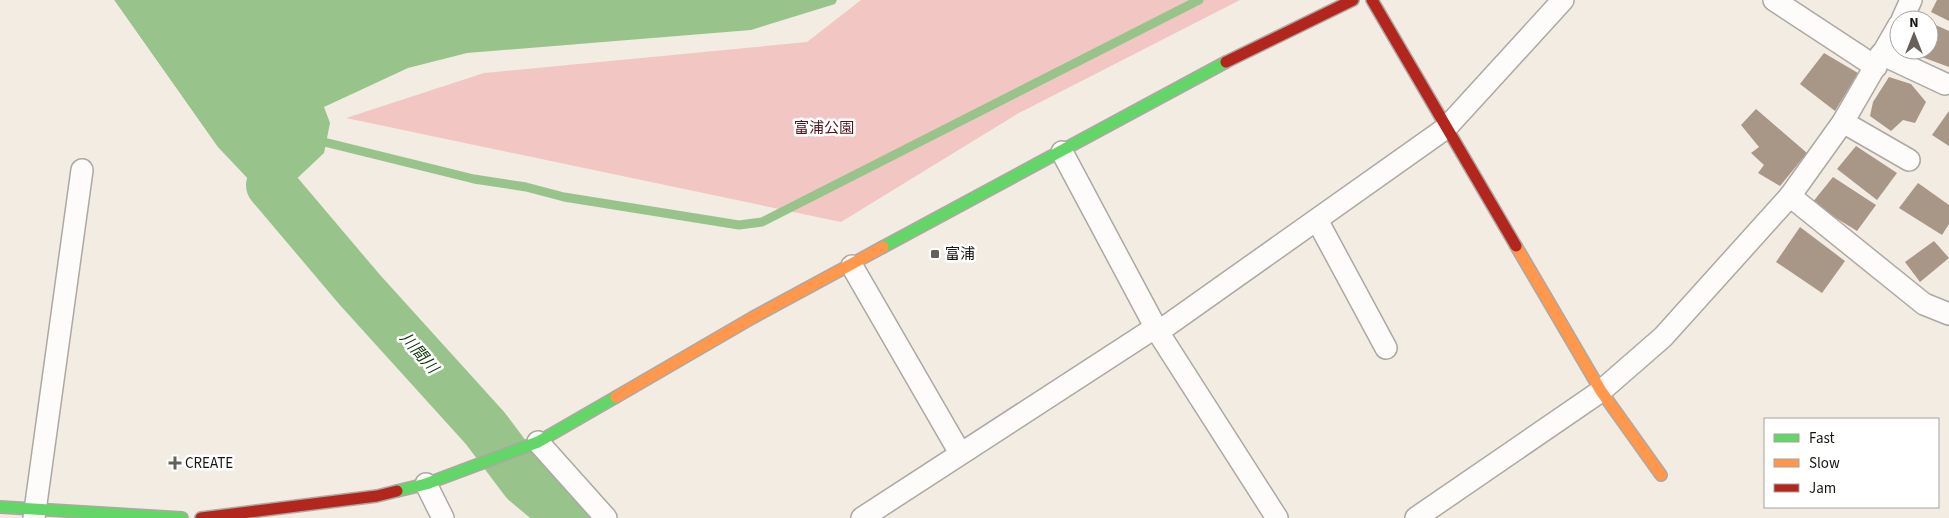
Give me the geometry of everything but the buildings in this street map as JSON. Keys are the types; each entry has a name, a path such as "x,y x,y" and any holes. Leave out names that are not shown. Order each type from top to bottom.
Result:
{"street":[{"path":"201,518 330,510 426,484 538,442 752,318 852,266 1229,61 1354,0"},
{"path":"1372,0 1601,391 1661,475"},
{"path":"862,518 960,453 1157,330 1317,220 1446,128 1563,0"},
{"path":"1774,0 1878,60 1945,84"},
{"path":"1416,518 1601,391 1663,337 1790,196 1844,122 1889,42"},
{"path":"1844,122 1909,160"},
{"path":"1062,152 1157,330 1277,518"},
{"path":"34,514 82,170"},
{"path":"1790,196 1924,304 1949,314"},
{"path":"1317,220 1386,348"},
{"path":"852,266 960,453"},
{"path":"538,442 606,518"},
{"path":"426,484 443,518"},
{"path":"0,507 34,514 182,518"}],"green space":[{"name":"富浦公園","path":"861,0 1240,0 1019,113 841,222 346,118 484,73 807,42"}],"shaded area":[{"path":"114,0 837,0 835,4 751,30 467,53 408,68 324,107 330,123 324,153 271,203 217,146"}],"pier":[{"path":"111,0 114,0 217,146 214,146"}],"waterway":[{"path":"320,141 474,179 526,187 564,197 739,225 762,222 1199,0"},
{"name":"川間川","path":"271,185 360,290 485,428 525,481 569,518"}],"traffic: fast":[{"path":"883,247 1226,62"},
{"path":"397,491 426,484 538,442 616,397"},
{"path":"0,507 182,518"}],"traffic: slow":[{"path":"1516,246 1601,391 1661,475"},
{"path":"616,397 752,318 883,247"}],"traffic: jam":[{"path":"1226,62 1353,0"},
{"path":"1372,0 1516,246"},
{"path":"201,518 377,496 397,491"}],"place":[{"name":"富浦","path":"935,254"},
{"name":"CREATE","path":"175,463"}]}
